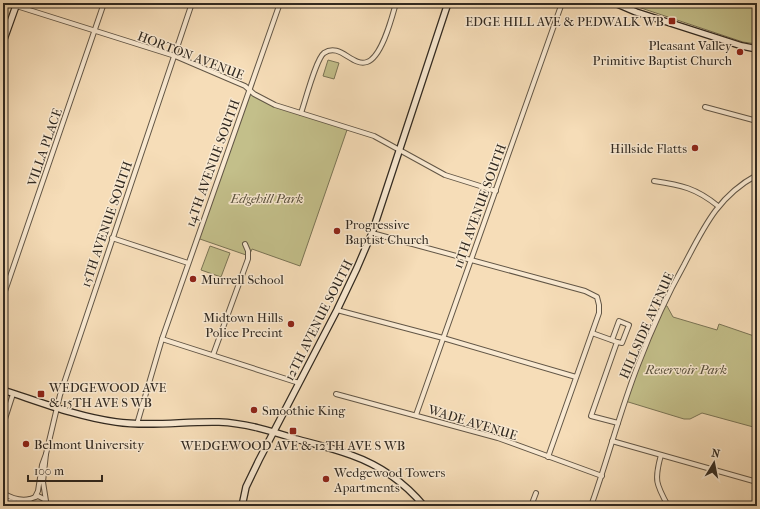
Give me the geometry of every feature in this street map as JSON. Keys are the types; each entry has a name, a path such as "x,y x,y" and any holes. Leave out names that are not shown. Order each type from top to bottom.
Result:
{"main road":[{"name":"12TH AVENUE SOUTH","path":"242,506 246,487 337,310 372,233 398,149 448,3"},
{"path":"615,3 677,26 742,46 757,49"},
{"path":"3,42 16,4"},
{"path":"3,390 96,419 137,424 220,422 240,424 273,432 351,455 374,466 400,481 424,506"}],"street":[{"name":"HORTON AVENUE","path":"7,3 16,4 175,56 245,86 254,94 275,105 374,136 445,175 496,191"},
{"name":"VILLA PLACE","path":"3,297 104,3"},
{"name":"15TH AVENUE SOUTH","path":"47,504 43,482 46,454 56,407 192,3"},
{"name":"14TH AVENUE SOUTH","path":"137,424 162,340 188,263 280,3"},
{"path":"301,113 323,54 329,51 336,51 360,62 371,60 377,54 387,32 396,3"},
{"name":"11TH AVENUE SOUTH","path":"416,415 562,3"},
{"path":"705,107 757,121"},
{"name":"HILLSIDE AVENUE","path":"591,506 638,365 659,314 704,226 718,206 737,188 757,175"},
{"path":"654,180 687,187 698,192 718,206"},
{"path":"372,233 588,291 596,297 599,308 592,334 548,457"},
{"path":"112,238 188,263"},
{"path":"213,355 248,259 248,251 245,244"},
{"path":"337,310 444,338 576,377"},
{"path":"592,334 617,342 622,343 629,325 619,321 612,340"},
{"path":"162,340 299,383"},
{"path":"617,342 591,416 618,423"},
{"path":"3,425 13,394"},
{"name":"WADE AVENUE","path":"336,394 498,438 602,476"},
{"path":"612,441 757,482"},
{"name":"15TH AVENUE SOUTH","path":"27,506 38,491 42,465 46,454"},
{"path":"661,455 656,470 657,486 668,506"},
{"path":"3,493 8,496 26,500 33,497 42,497 47,504"},
{"path":"531,506 536,493"},
{"path":"3,500 15,502 22,506"}],"green space":[{"path":"626,3 757,3 757,44 743,42"},
{"path":"328,60 339,63 334,79 323,76"},
{"name":"Edgehill Park","path":"249,90 275,105 348,127 300,266 252,249 249,256 197,238"},
{"path":"210,246 230,253 221,277 201,270"},
{"name":"Reservoir Park","path":"664,305 667,306 673,317 717,330 719,324 757,337 757,428 702,413 690,419 684,419 625,401"}],"place":[{"name":"EDGE HILL AVE & PEDWALK WB","path":"672,21"},
{"name":"Pleasant Valley Primitive Baptist Church","path":"740,52"},
{"name":"Hillside Flatts","path":"695,148"},
{"name":"Progressive Baptist Church","path":"337,231"},
{"name":"Murrell School","path":"193,279"},
{"name":"Midtown Hills Police Precint","path":"291,324"},
{"name":"WEDGEWOOD AVE & 15TH AVE S WB","path":"41,394"},
{"name":"Smoothie King","path":"254,410"},
{"name":"WEDGEWOOD AVE & 12TH AVE S WB","path":"293,431"},
{"name":"Belmont University","path":"26,444"},
{"name":"Wedgewood Towers Apartments","path":"326,479"}]}
